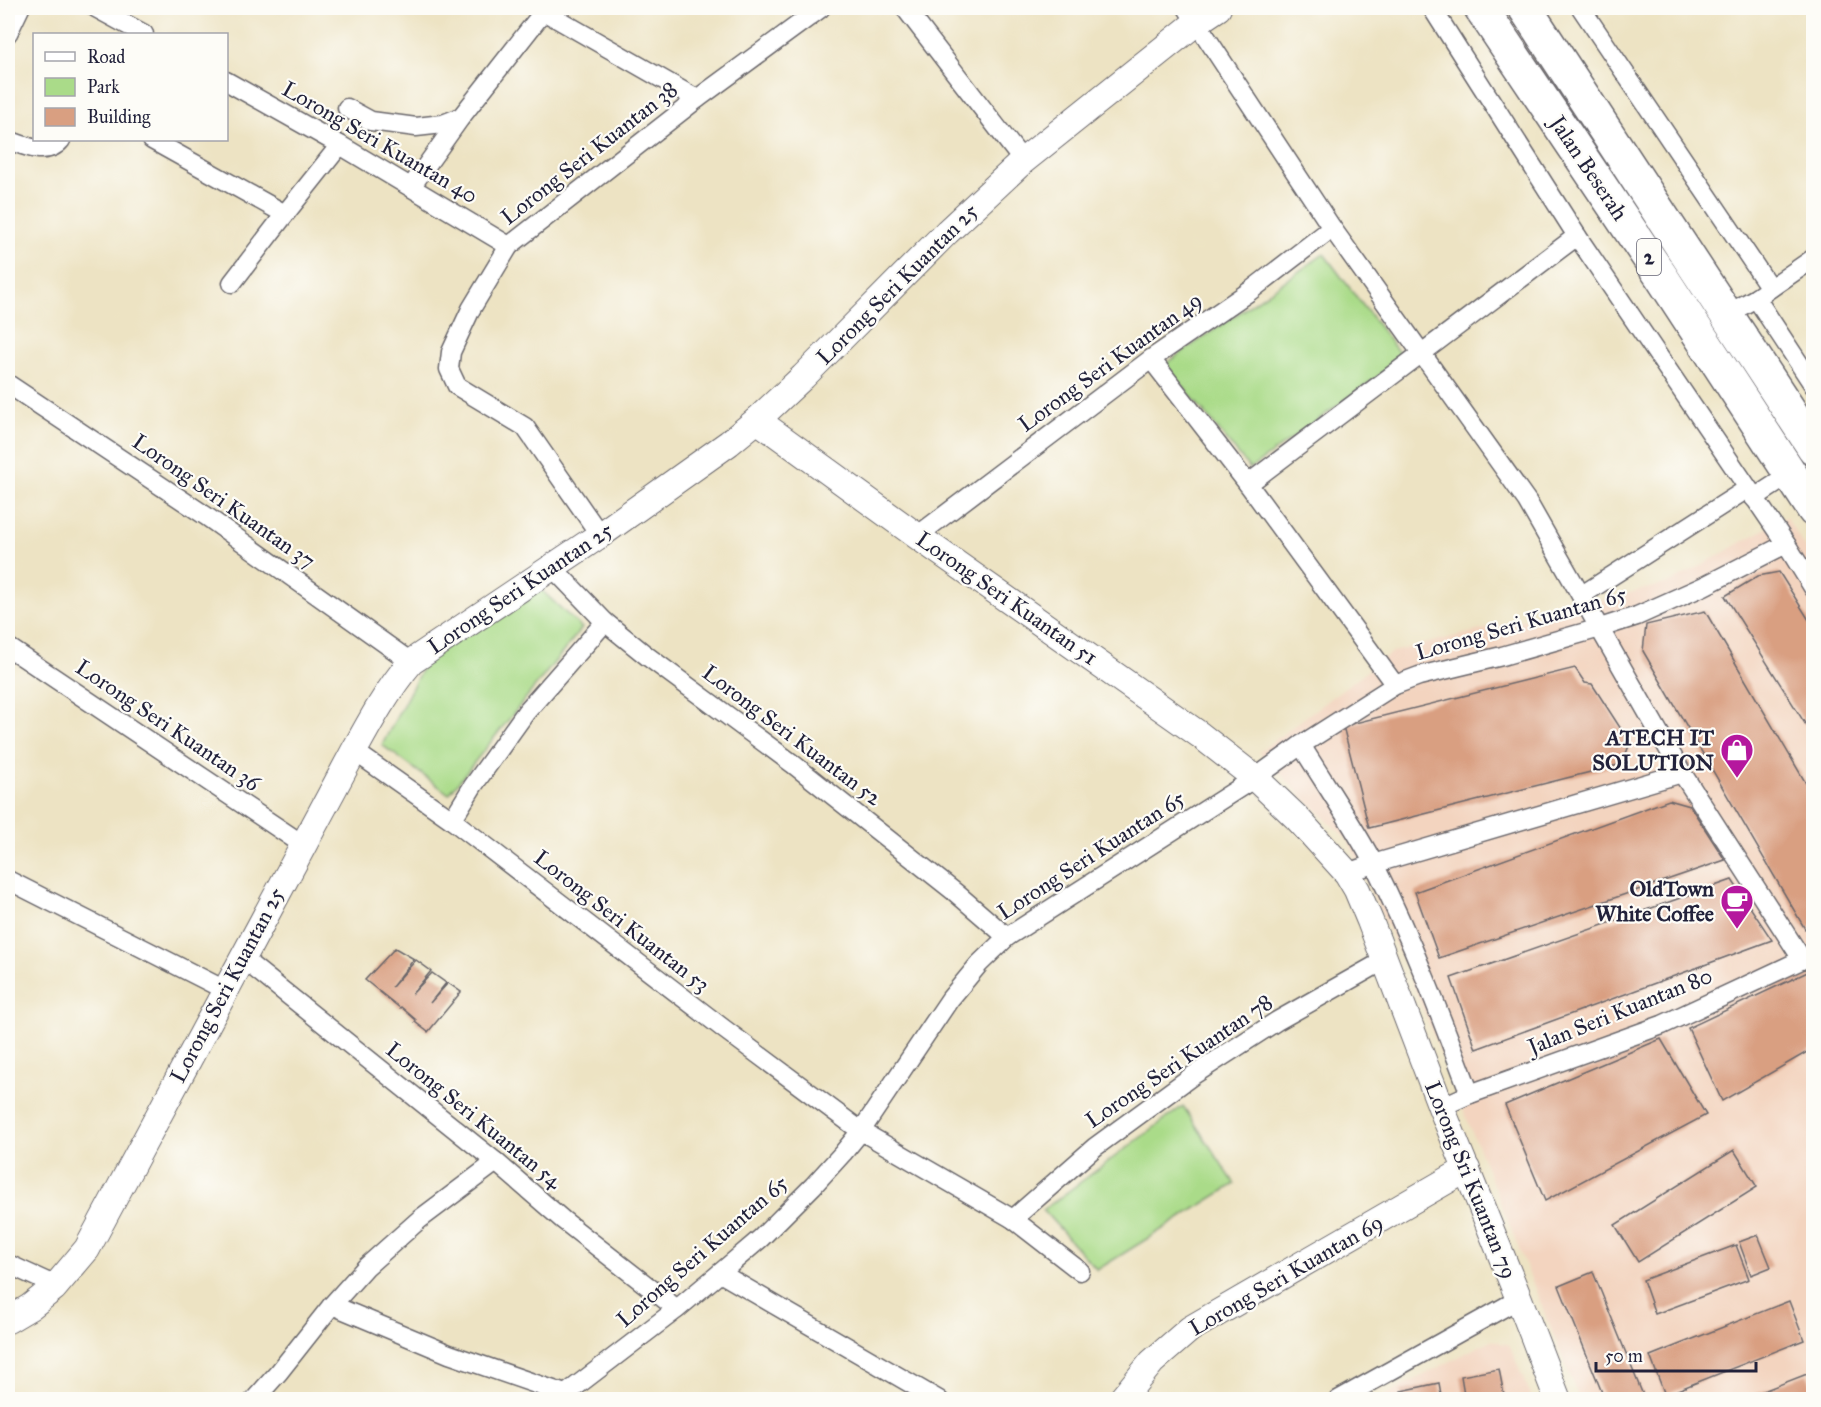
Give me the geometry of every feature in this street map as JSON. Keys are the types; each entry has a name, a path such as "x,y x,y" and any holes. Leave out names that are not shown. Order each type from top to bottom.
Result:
{"highway":[{"name":"Jalan Beserah","path":"1480,8 1661,276 1814,510"},
{"name":"Jalan Beserah","path":"1525,8 1814,448"}],"street":[{"path":"8,33 20,8"},
{"path":"96,8 138,33"},
{"name":"Lorong Seri Kuantan 38","path":"600,535 525,427 457,386 449,369 451,352 471,309 509,246 697,99 821,8"},
{"path":"904,8 1023,161"},
{"name":"Lorong Seri Kuantan 25","path":"8,1320 30,1307 54,1288 87,1249 302,844 381,702 411,662 600,535 729,443 803,377 947,232 1023,161 1192,15 1218,8"},
{"path":"1432,8 1577,236 1786,544 1814,590"},
{"path":"1581,8 1763,293 1814,386"},
{"path":"411,187 541,9 697,99"},
{"path":"1192,15 1332,228 1527,501 1682,773 1808,957"},
{"name":"Lorong Seri Kuantan 40","path":"228,82 340,145 509,246"},
{"path":"347,108 371,121 416,127 443,124 460,117"},
{"path":"8,140 40,150 57,146 60,141"},
{"path":"154,141 285,214"},
{"path":"232,283 340,145"},
{"name":"Lorong Seri Kuantan 49","path":"917,536 1151,359 1250,291 1332,228"},
{"path":"1248,484 1577,236"},
{"path":"1726,315 1814,258"},
{"path":"1151,359 1248,484 1395,685"},
{"name":"Lorong Seri Kuantan 37","path":"8,384 206,516 411,662"},
{"name":"Lorong Seri Kuantan 51","path":"757,420 917,536 1200,735 1255,778 1297,818 1347,873"},
{"path":"1582,595 1750,494 1791,474"},
{"name":"Lorong Seri Kuantan 65","path":"562,1397 720,1273 813,1186 861,1131 950,999 1007,937 1395,685 1419,676 1502,656 1637,616 1704,586 1786,544"},
{"name":"Lorong Seri Kuantan 52","path":"552,567 605,622 647,656 793,764 956,893 1007,937"},
{"path":"452,820 473,786 526,712 605,622"},
{"name":"Lorong Seri Kuantan 36","path":"8,647 302,844"},
{"path":"1301,745 1373,864 1425,974 1470,1094"},
{"name":"Lorong Seri Kuantan 53","path":"354,751 452,820 861,1131 1013,1219 1080,1271"},
{"path":"1347,873 1682,773"},
{"name":"Lorong Sri Kuantan 79","path":"1347,873 1357,890 1558,1400"},
{"path":"9,884 225,990"},
{"name":"Jalan Seri Kuantan 80","path":"1441,1107 1470,1094 1662,1024 1808,957"},
{"name":"Lorong Seri Kuantan 54","path":"242,958 496,1162 563,1220 677,1309"},
{"name":"Lorong Seri Kuantan 78","path":"1013,1219 1095,1147 1192,1076 1277,1021 1385,960"},
{"path":"254,1400 366,1267 420,1220 496,1162"},
{"name":"Lorong Seri Kuantan 69","path":"1121,1399 1152,1362 1190,1329 1467,1170"},
{"path":"8,1264 45,1281 54,1288"},
{"path":"720,1273 939,1400"},
{"path":"1338,1400 1519,1299"},
{"path":"332,1305 448,1354 562,1397"}],"shaded area":[{"path":"1786,517 1814,561 1813,1399 1579,1399 1411,979 1348,840 1259,752 1392,652 1670,583"},
{"path":"1491,1340 1509,1345 1532,1399 1376,1400"}],"green space":[{"path":"1324,254 1403,358 1250,469 1165,364"},
{"path":"538,587 582,628 449,794 382,745 427,659"},
{"path":"1183,1106 1235,1184 1097,1270 1043,1210"}],"building":[{"path":"1779,572 1814,628 1814,738 1725,596 1758,576"},
{"path":"1705,611 1814,797 1814,925 1805,929 1643,651 1646,625"},
{"path":"1575,668 1585,683 1592,684 1630,743 1622,764 1369,828 1343,726"},
{"path":"1669,800 1690,806 1725,860 1439,958 1415,892"},
{"path":"1732,880 1772,940 1476,1049 1451,978"},
{"path":"395,948 414,959 392,987 416,960 431,971 412,994 432,973 446,983 430,1003 448,983 461,992 428,1032 401,1007 365,980"},
{"path":"1814,969 1814,1048 1722,1101 1688,1028"},
{"path":"1661,1039 1706,1115 1545,1201 1505,1105"},
{"path":"1734,1150 1757,1187 1638,1262 1615,1225"},
{"path":"1758,1235 1771,1267 1751,1275 1739,1242"},
{"path":"1736,1245 1749,1279 1655,1314 1643,1280"},
{"path":"1593,1272 1645,1400 1605,1400 1559,1286"},
{"path":"1789,1301 1804,1340 1665,1395 1650,1356"},
{"path":"1499,1369 1505,1400 1465,1400 1461,1376"},
{"path":"1807,1374 1814,1391 1814,1400 1740,1400"},
{"path":"1439,1383 1442,1400 1403,1400 1401,1391"}],"place":[{"name":"ATECH IT SOLUTION","path":"1737,779"},
{"name":"OldTown White Coffee","path":"1737,930"}]}
